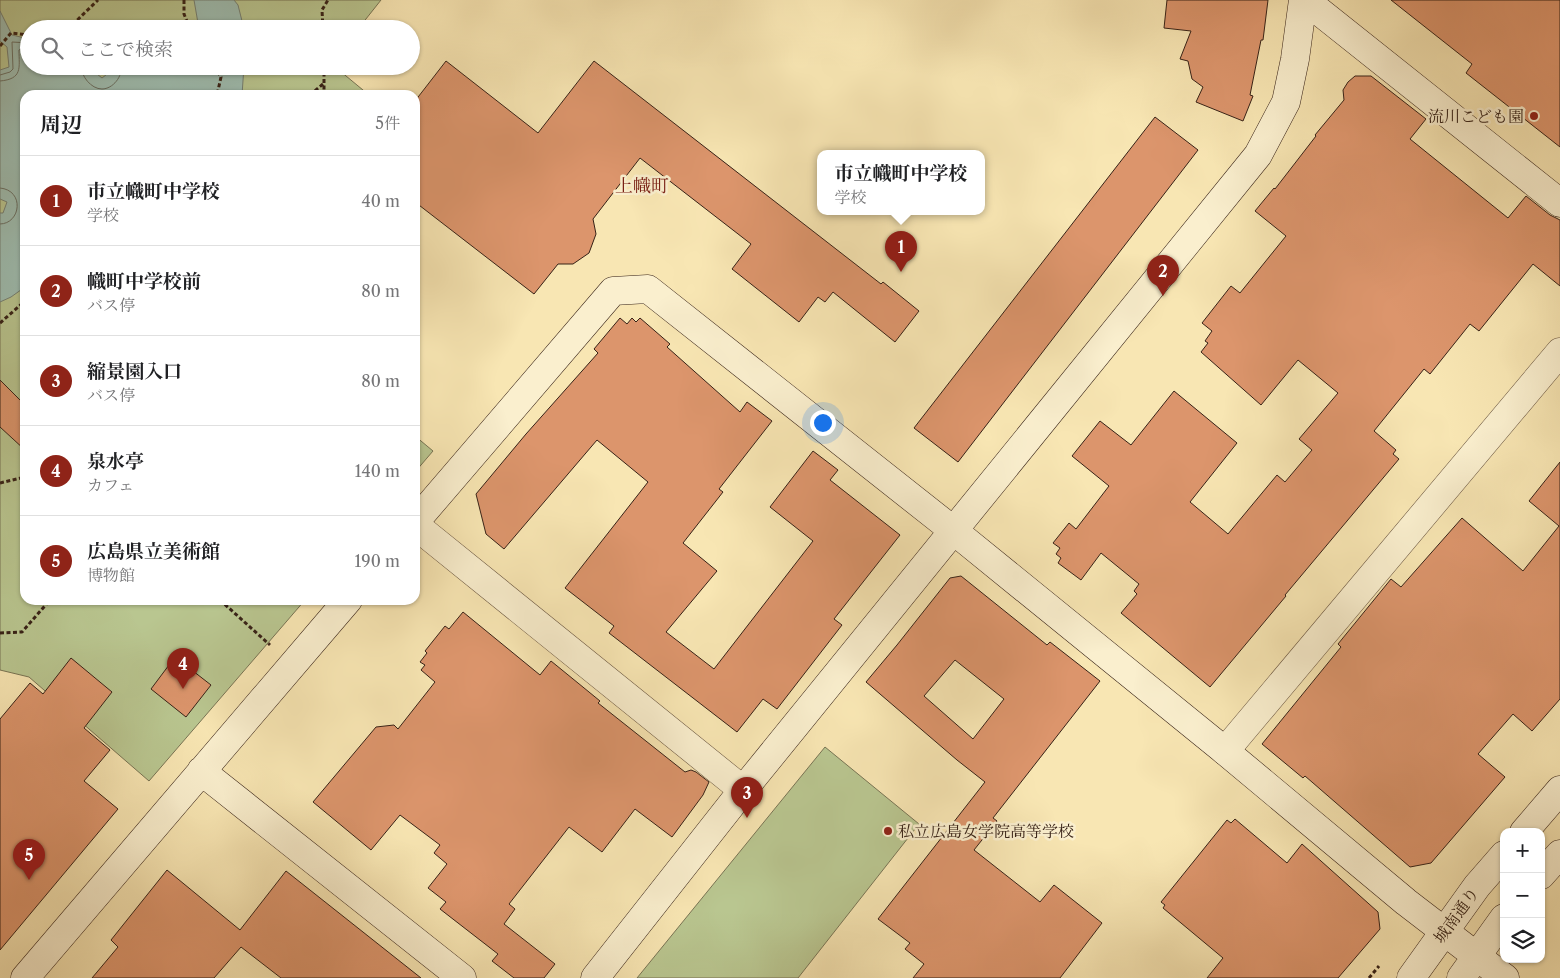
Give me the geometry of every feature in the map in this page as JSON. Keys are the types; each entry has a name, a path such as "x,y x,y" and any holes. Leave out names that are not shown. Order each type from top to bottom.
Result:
{"street":[{"path":"595,978 743,790 1258,155 1286,102 1304,0 1560,203"},
{"path":"420,518 613,291 648,290 954,531 1225,751 1406,902 1505,978"},
{"path":"1225,751 1560,352"},
{"path":"420,528 743,790"},
{"path":"25,978 344,605"},
{"path":"201,772 462,978"},
{"path":"1527,828 1560,790"},
{"path":"1543,873 1560,854"},
{"name":"城南通り","path":"1411,978 1477,886 1500,860"},
{"path":"1461,978 1500,923"}],"path":[{"path":"77,20 98,0"},
{"path":"184,0 184,14 186,20"},
{"path":"323,20 322,10 328,0"},
{"path":"0,46 10,33 20,34"},
{"path":"218,90 220,75"},
{"path":"324,75 324,90"},
{"path":"316,90 324,83"},
{"path":"0,324 20,306"},
{"path":"0,482 20,479"},
{"path":"0,632 22,632 46,605"},
{"path":"226,605 273,648"},
{"path":"1369,978 1379,966"}],"green space":[{"path":"0,0 381,0 365,20 20,20 20,75 345,75 363,90 20,90 20,605 301,605 149,781 29,677 0,670"},
{"path":"420,440 433,451 420,466"},
{"path":"825,747 919,824 798,978 637,978"}],"water":[{"path":"194,0 234,0 238,5 242,20 197,20"},
{"path":"0,11 12,35 20,37 20,75 98,75 102,78 106,75 243,75 242,90 20,90 20,291 0,302 0,213 3,213 7,202 0,199 0,70 9,67 7,47 0,41"}],"building":[{"path":"1167,0 1268,0 1263,40 1261,40 1250,95 1253,96 1243,121 1196,102 1203,87 1192,79 1188,61 1180,59 1191,31 1164,28"},
{"name":"流川こども園","path":"1391,0 1560,0 1560,147 1466,73 1472,64"},
{"path":"446,61 538,133 594,61 881,284 883,282 919,311 895,342 833,292 825,302 818,297 799,322 732,269 751,244 640,158 593,219 596,234 589,253 573,264 558,264 534,294 420,206 420,95"},
{"path":"1355,76 1371,76 1426,119 1410,139 1508,218 1526,196 1550,215 1560,220 1560,286 1533,264 1479,331 1470,324 1430,374 1424,369 1374,431 1396,450 1393,454 1399,459 1210,687 1121,613 1137,594 1134,591 1139,584 1101,553 1081,580 1058,563 1061,558 1056,554 1060,548 1053,543 1069,523 1076,529 1109,486 1072,456 1100,421 1131,445 1174,391 1237,443 1190,502 1228,534 1277,475 1285,482 1312,450 1299,439 1338,393 1298,360 1261,405 1201,352 1208,343 1205,341 1212,331 1202,323 1231,286 1240,293 1286,236 1255,211 1275,189 1344,100 1343,90"},
{"path":"1155,117 1198,150 958,462 914,428"},
{"path":"620,318 627,324 632,318 636,322 640,318 670,344 667,347 740,412 747,402 772,421 719,489 723,492 683,543 717,571 666,632 714,669 813,541 770,507 813,451 838,470 830,480 900,535 834,619 842,625 777,709 763,699 737,732 609,633 614,626 565,588 648,482 597,440 504,549 486,534 476,494 598,353 594,349"},
{"path":"0,380 20,400 20,445 0,427"},
{"path":"1560,462 1560,699 1532,731 1513,714 1478,754 1505,777 1431,863 1410,867 1305,776 1303,778 1262,744 1341,647 1338,644 1391,579 1401,587 1462,518 1523,571 1559,526 1529,501"},
{"path":"961,576 1047,645 1050,642 1100,681 993,818 997,821 974,850 1040,902 1054,885 1102,923 1060,978 913,978 924,964 905,949 910,943 878,919 985,782 866,682 950,578","holes":["955,660 1004,699 973,739 924,696"]},
{"path":"463,612 540,675 551,661 600,701 598,703 685,772 691,770 696,772 709,782 703,795 672,837 635,809 602,852 569,827 509,904 515,909 504,924 555,964 544,978 514,978 492,961 498,954 440,909 446,902 428,888 447,864 434,853 440,845 400,815 371,850 313,802 376,727 394,725 398,729 435,682 421,670 425,665 420,662 427,653 425,651 445,626 449,629"},
{"path":"175,657 211,685 186,717 151,689"},
{"path":"71,658 112,692 84,728 110,750 84,781 118,809 0,950 0,719 30,683 43,694"},
{"path":"1235,819 1287,863 1302,844 1378,912 1380,929 1338,978 1207,978 1223,958 1163,908 1165,905 1161,902 1227,820 1231,823"},
{"path":"167,870 240,930 286,871 421,978 281,978 241,947 214,978 92,978 118,947 111,940"}],"place":[{"name":"流川こども園","path":"1534,116"},
{"name":"市立幟町中学校","path":"901,272"},
{"name":"幟町中学校前","path":"1163,296"},
{"name":"泉水亭","path":"183,689"},
{"name":"縮景園入口","path":"747,818"},
{"name":"私立広島女学院高等学校","path":"888,831"},
{"name":"広島県立美術館","path":"29,880"}],"district":[{"name":"上幟町","path":"642,186"}]}
